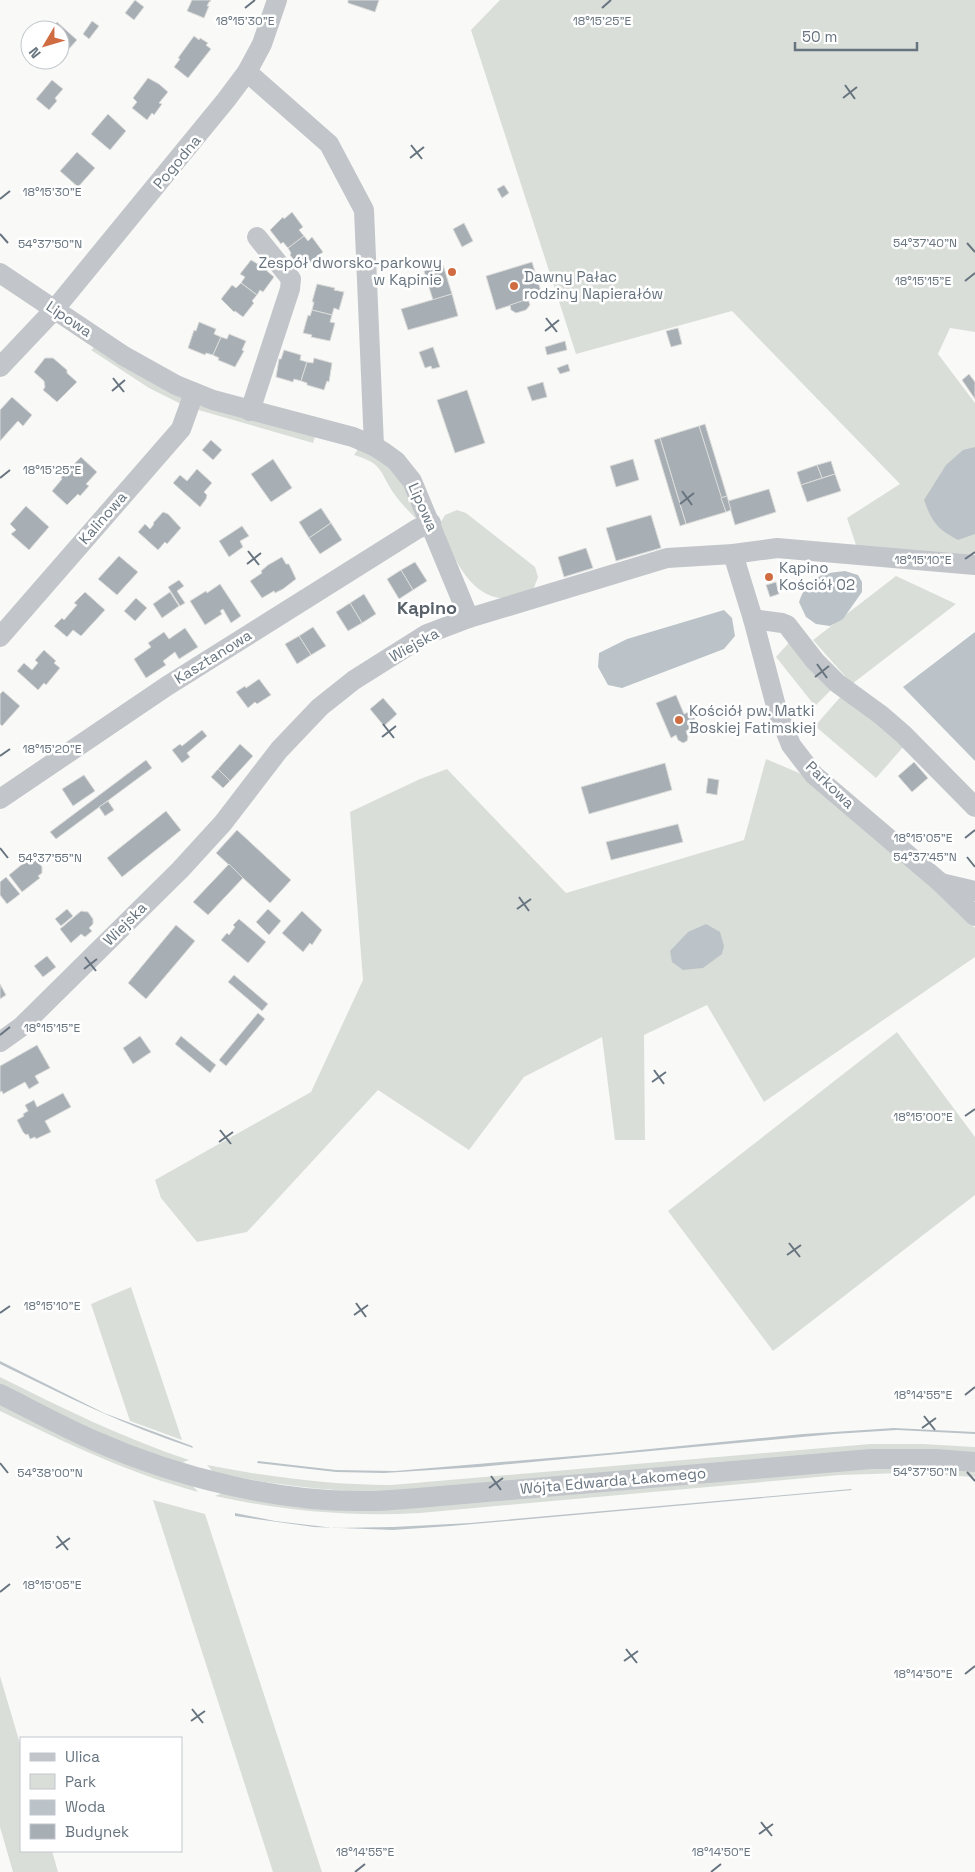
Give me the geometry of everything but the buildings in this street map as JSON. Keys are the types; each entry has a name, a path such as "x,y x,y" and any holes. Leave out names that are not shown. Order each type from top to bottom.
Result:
{"street":[{"name":"Pogodna","path":"0,367 54,310 197,138 247,72 262,44 277,0"},
{"path":"247,72 329,144 364,210 374,446"},
{"path":"250,411 290,289 291,279 257,238"},
{"name":"Lipowa","path":"0,272 54,310 132,360 194,393 250,411 345,435 374,446 396,461 412,481 469,618"},
{"name":"Kalinowa","path":"0,637 181,429 194,393"},
{"name":"Kasztanowa","path":"0,799 167,686 417,529 430,523"},
{"name":"Wiejska","path":"0,1042 21,1027 180,870 223,823 279,750 320,707 354,680 427,634 469,618 667,558 733,554 777,548 975,565"},
{"name":"Parkowa","path":"733,554 753,619 777,710 791,745 814,774 941,883 975,916"},
{"path":"753,619 787,625 815,661 837,683 881,715 903,734 975,807"},
{"path":"941,883 975,891"},
{"name":"Wójta Edwarda Łakomego","path":"0,1394 96,1441 149,1462 210,1481 258,1492 324,1499 368,1501 418,1498 871,1459 936,1459 975,1462"}],"green space":[{"path":"500,0 975,0 975,332 950,328 938,354 975,403 975,554 969,556 858,551 847,518 900,484 732,311 576,354 471,30"},
{"path":"97,345 182,398 183,405 149,388 91,350"},
{"path":"200,405 316,434 313,443 195,409"},
{"path":"358,449 390,467 407,485 419,522 398,499 380,470 371,462 354,455"},
{"path":"457,510 466,513 535,567 538,577 532,593 512,598 495,597 483,592 473,584 464,574 439,525 445,515"},
{"path":"896,576 956,604 852,684 813,640"},
{"path":"794,637 837,684 815,706 776,657"},
{"path":"843,694 904,746 876,778 815,726"},
{"path":"766,759 811,778 939,889 975,928 975,957 764,1102 707,1005 644,1035 645,1140 615,1140 602,1037 524,1077 469,1150 378,1090 247,1232 197,1242 161,1198 155,1180 311,1092 363,980 350,812 420,779 447,769 566,893 744,840"},
{"path":"897,1032 975,1137 975,1195 773,1351 668,1211"},
{"path":"131,1287 182,1440 130,1421 91,1304"},
{"path":"0,1377 117,1432 189,1460 181,1463 140,1450 84,1426 0,1384"},
{"path":"0,1404 192,1485 198,1492 147,1476 72,1445 0,1411"},
{"path":"870,1444 923,1444 975,1447 975,1453 386,1492 320,1489 277,1484 213,1472 207,1465 299,1480 344,1484 391,1485"},
{"path":"888,1467 975,1470 975,1477 905,1473 840,1475 394,1514 317,1512 266,1506 215,1496 222,1493 255,1498"},
{"path":"153,1500 205,1514 322,1872 273,1872"},
{"path":"0,1676 20,1744 20,1852 52,1852 58,1872 13,1872 0,1827"}],"water":[{"path":"975,447 975,534 958,540 936,524 924,500 946,465 963,450"},
{"path":"845,571 858,575 862,582 862,592 843,619 830,626 816,624 806,617 799,602 802,594 806,587 816,578 829,573"},
{"path":"724,610 732,618 735,636 724,649 622,688 608,685 598,667 599,653 627,639"},
{"path":"975,632 975,761 903,687"},
{"path":"706,924 720,932 724,946 722,954 703,968 683,970 672,962 670,951 688,932"},
{"path":"0,1361 103,1412 95,1409 0,1364"},
{"path":"105,1413 192,1446 193,1448 143,1430"},
{"path":"894,1428 975,1432 975,1434 897,1430 834,1434 479,1467 384,1473 336,1472 257,1463 258,1461 336,1470 395,1471 803,1434"},
{"path":"852,1490 451,1526 393,1530 338,1528 470,1523"},
{"path":"235,1513 275,1521 331,1528 314,1527 235,1516"}],"place":[{"name":"Zespół dworsko-parkowy w Kąpinie","path":"452,272"},
{"name":"Dawny Pałac rodziny Napierałów","path":"514,286"},
{"name":"Kąpino Kościół 02","path":"769,577"},
{"name":"Kościół pw. Matki Boskiej Fatimskiej","path":"679,720"}],"district":[{"name":"Kąpino","path":"427,608"}]}
